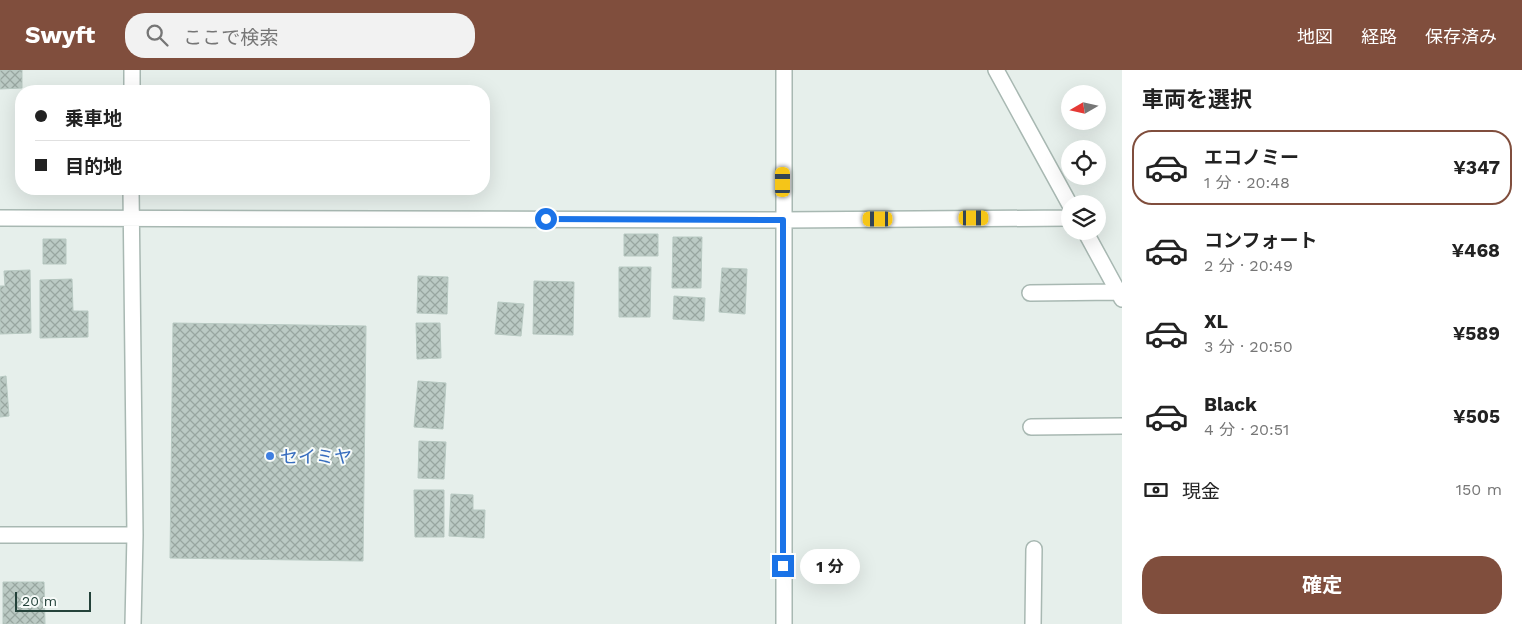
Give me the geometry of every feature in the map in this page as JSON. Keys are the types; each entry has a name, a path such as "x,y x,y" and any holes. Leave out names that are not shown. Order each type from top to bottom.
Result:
{"street":[{"path":"132,70 132,85"},
{"path":"784,70 784,624"},
{"path":"996,70 1065,195"},
{"path":"131,195 135,535 133,624"},
{"path":"0,218 783,220 1061,218"},
{"path":"1090,240 1120,296"},
{"path":"1030,293 1120,296"},
{"path":"1031,427 1122,426"},
{"path":"0,535 135,535"},
{"path":"1033,624 1034,549"}],"building":[{"path":"0,70 22,70 22,85 15,85 15,88 0,89"},
{"path":"624,234 658,234 658,256 624,256"},
{"path":"673,237 702,237 701,288 672,288"},
{"path":"43,239 66,239 66,264 43,264"},
{"path":"619,267 651,267 650,317 619,317"},
{"path":"722,268 747,269 745,314 719,312"},
{"path":"30,270 31,333 0,334 0,286 5,286 4,271"},
{"path":"418,276 448,277 447,314 417,313"},
{"path":"72,279 73,311 88,311 88,337 40,338 40,280"},
{"path":"534,281 574,282 573,335 533,334"},
{"path":"674,296 705,298 704,321 673,319"},
{"path":"498,302 524,304 521,336 495,334"},
{"path":"173,323 366,326 363,561 170,558"},
{"path":"416,323 440,323 441,358 417,359"},
{"path":"6,376 9,416 0,417 0,377"},
{"path":"418,381 446,383 443,429 414,427"},
{"path":"419,441 446,442 444,479 418,478"},
{"path":"414,490 444,490 444,537 415,537"},
{"path":"451,494 473,495 473,510 485,510 484,538 449,536"},
{"path":"3,582 44,582 45,624 3,624"}],"place":[{"name":"セイミヤ","path":"270,456"}],"route":[{"path":"546,219 783,220 783,566"}]}
